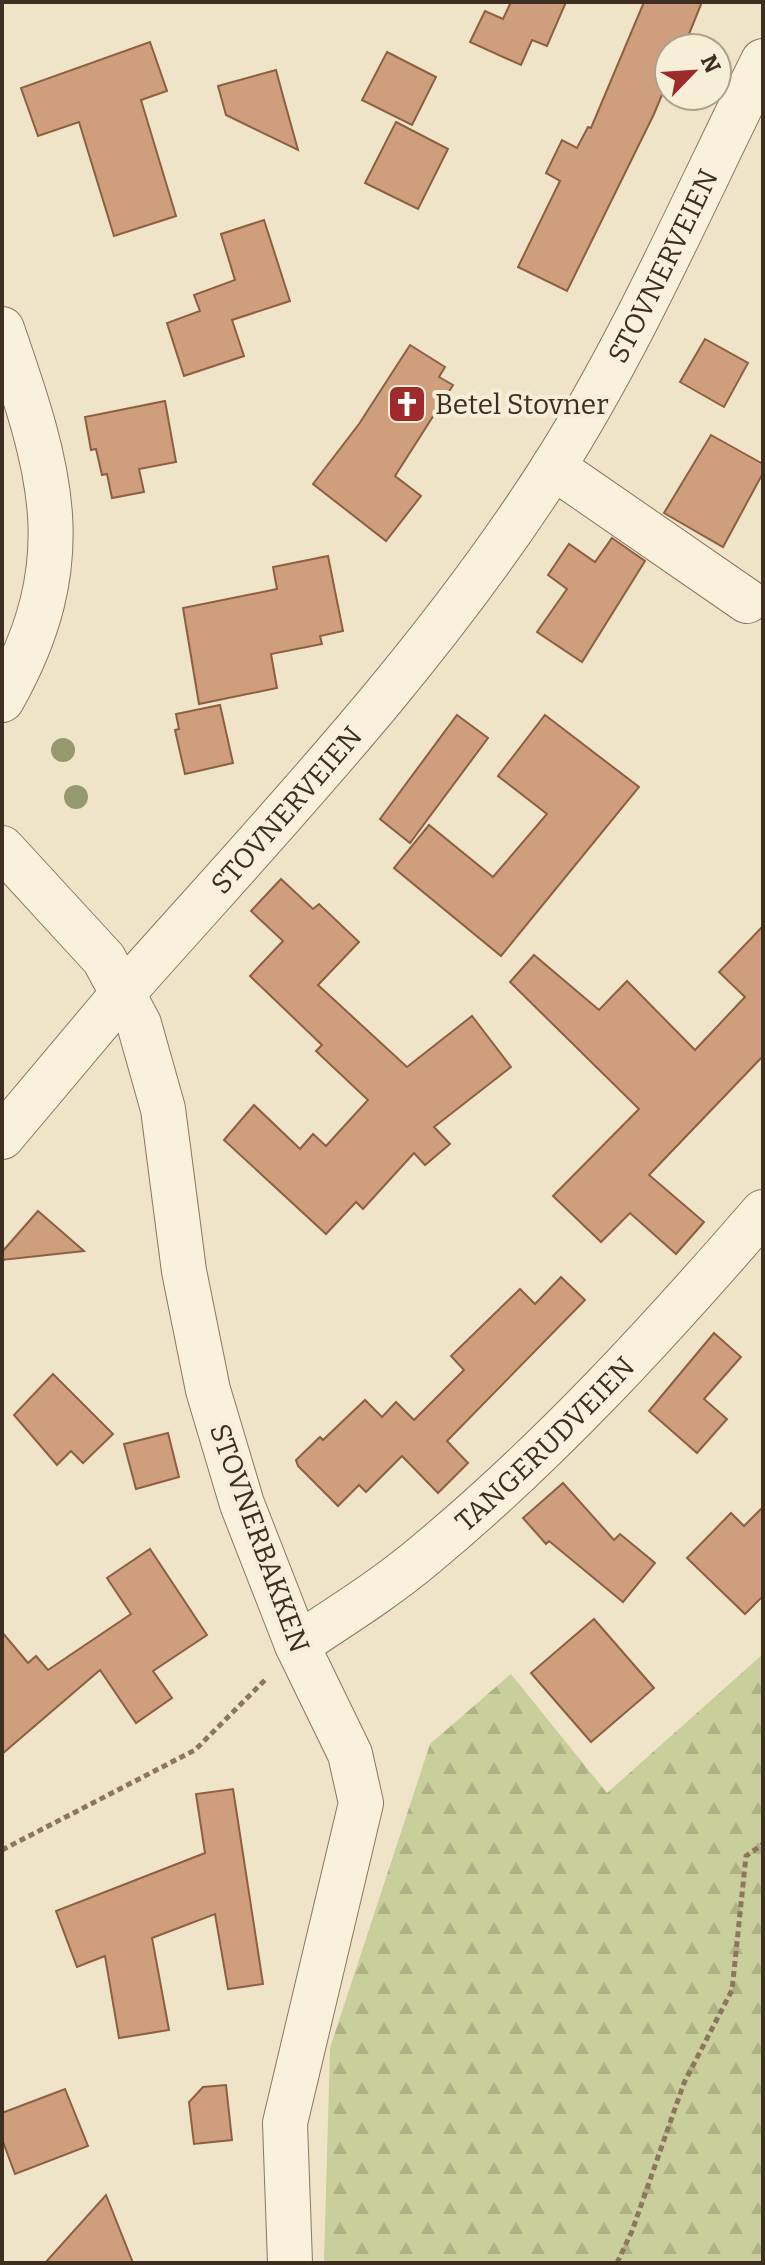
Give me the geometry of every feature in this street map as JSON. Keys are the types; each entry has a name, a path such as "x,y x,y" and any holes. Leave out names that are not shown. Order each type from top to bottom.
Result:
{"street":[{"name":"STOVNERVEIEN","path":"2,1137 124,992 357,731 486,566 553,467 621,347 763,61"},
{"path":"2,329 36,428 51,526 44,605 31,643 2,700"},
{"path":"553,467 747,601"},
{"name":"STOVNERBAKKEN","path":"2,848 104,959 139,1024 163,1109 184,1271 208,1390 242,1504 297,1645 350,1754 361,1803 285,2123 290,2263"},
{"name":"TANGERUDVEIEN","path":"297,1645 427,1554 573,1420 619,1374 763,1212"}],"path":[{"path":"2,1850 195,1750 297,1645"},
{"path":"617,2263 632,2231 684,2083 732,1990 746,1856 763,1844"}],"green space":[{"path":"763,1654 763,2263 324,2263 330,2048 430,1744 511,1674 607,1793"}],"building":[{"path":"511,2 566,2 547,46 532,40 521,65 470,42 485,11 503,19"},
{"path":"644,2 702,2 690,32 653,32 655,112 567,291 518,267 560,181 546,173 562,140 577,148 588,127 591,128"},
{"path":"150,42 167,91 141,100 176,216 114,236 79,122 38,136 21,88"},
{"path":"387,52 436,77 412,125 362,100"},
{"path":"276,70 298,150 226,115 218,86"},
{"path":"396,122 448,149 418,209 365,183"},
{"path":"264,220 290,301 232,320 244,356 184,376 167,323 200,311 194,295 235,280 221,234"},
{"path":"705,339 748,363 724,407 680,382"},
{"path":"410,345 445,367 439,377 453,385 395,476 421,496 386,541 313,484 359,424"},
{"path":"165,401 176,462 139,469 144,492 112,498 107,474 102,475 96,449 91,450 85,417"},
{"path":"711,435 763,464 763,473 723,547 664,513"},
{"path":"612,538 645,561 582,662 537,632 567,589 548,575 569,544 595,562"},
{"path":"328,556 343,631 320,636 322,644 271,654 277,688 199,704 183,608 277,589 273,567"},
{"path":"220,705 233,763 185,774 175,730 179,729 176,714"},
{"path":"457,715 488,738 410,843 380,819"},
{"path":"545,715 639,787 501,956 394,868 429,825 493,877 547,814 498,776"},
{"path":"281,879 313,909 319,904 359,942 318,985 407,1067 472,1016 511,1067 434,1127 450,1144 425,1165 414,1153 363,1209 356,1202 326,1234 224,1140 254,1105 300,1149 313,1134 326,1146 368,1100 316,1051 322,1045 250,976 283,941 251,911"},
{"path":"763,926 763,1056 649,1175 704,1222 676,1254 630,1213 601,1242 553,1196 639,1109 510,982 534,955 599,1010 627,981 695,1050 745,997 719,972"},
{"path":"38,1211 84,1251 2,1260 2,1252"},
{"path":"561,1277 585,1300 447,1441 468,1463 438,1493 402,1456 366,1492 359,1485 338,1506 298,1466 296,1460 320,1437 323,1440 365,1400 382,1417 396,1402 414,1420 464,1370 451,1356 520,1289 535,1304"},
{"path":"714,1333 741,1357 704,1399 727,1419 697,1453 649,1411"},
{"path":"53,1374 113,1434 83,1463 71,1451 57,1465 14,1415"},
{"path":"168,1433 179,1477 136,1489 124,1444"},
{"path":"563,1483 614,1540 620,1534 655,1563 623,1602 549,1541 546,1544 523,1518"},
{"path":"763,1507 763,1596 745,1614 687,1558 731,1513 744,1526"},
{"path":"150,1549 207,1635 153,1671 172,1698 136,1723 100,1670 2,1754 2,1632 28,1663 36,1656 48,1670 131,1614 107,1578"},
{"path":"594,1619 654,1688 591,1742 531,1673"},
{"path":"233,1789 263,1984 228,1989 215,1914 152,1938 169,2030 119,2038 105,1956 77,1967 56,1911 205,1853 196,1794"},
{"path":"226,2085 232,2140 194,2144 189,2102 203,2087"},
{"path":"65,2089 88,2146 15,2174 2,2139 2,2113"},
{"path":"106,2195 133,2263 45,2263"}],"place":[{"name":"Betel Stovner","path":"407,404"}]}
